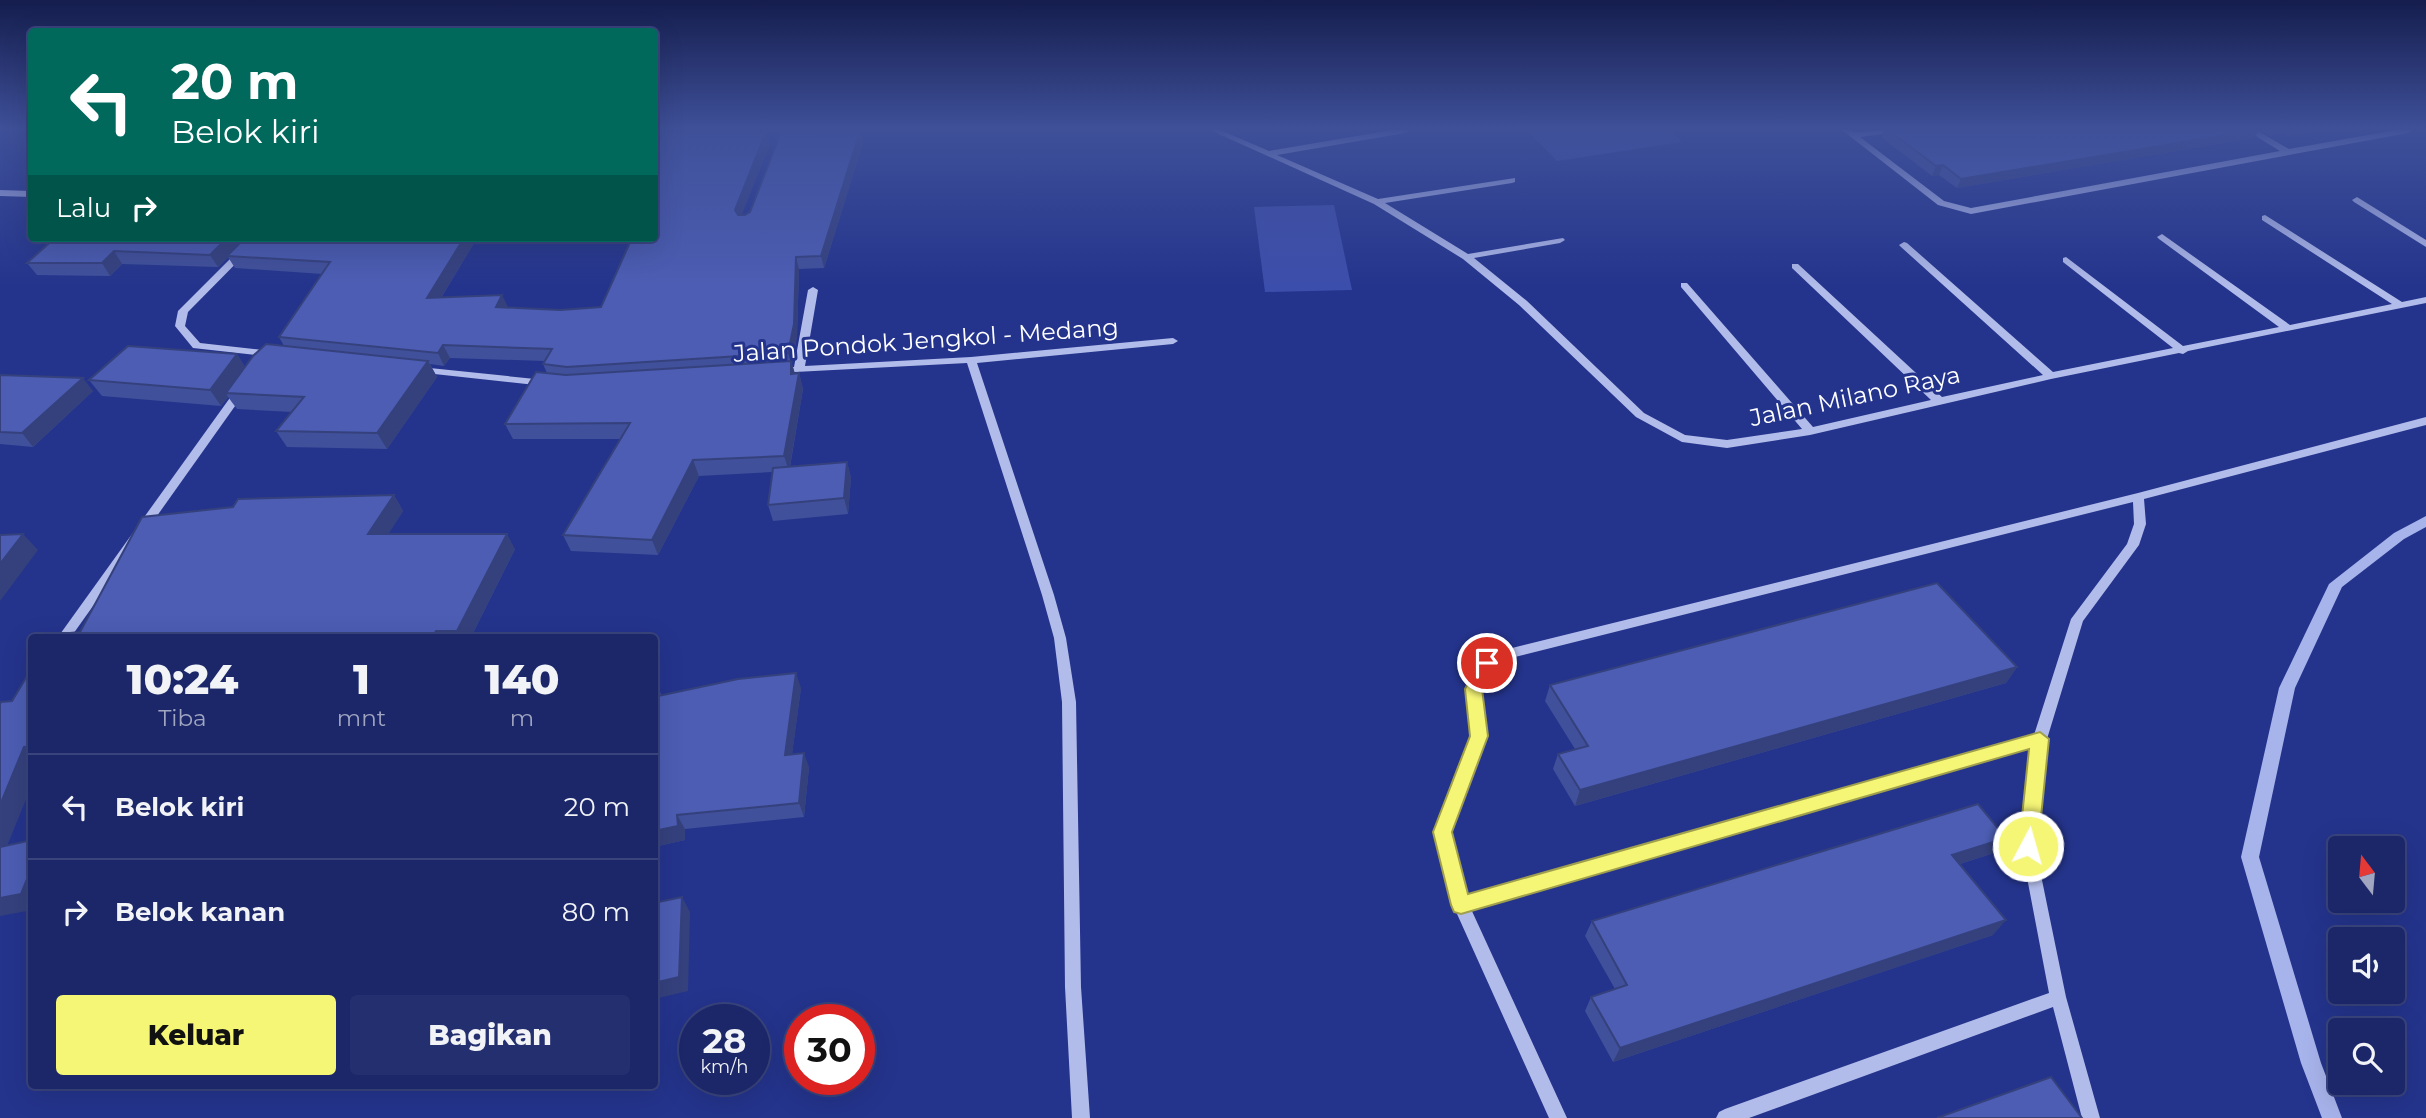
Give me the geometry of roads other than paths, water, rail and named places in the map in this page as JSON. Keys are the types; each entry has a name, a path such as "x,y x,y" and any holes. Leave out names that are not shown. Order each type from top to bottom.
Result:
{"street":[{"name":"Jalan Milano Raya","path":"1334,182 1377,202 1466,257 1522,303 1640,415 1682,438 1727,444 1810,431 1938,400 2426,300"},
{"path":"1377,202 1499,182"},
{"path":"1914,182 1941,203 1971,211 2125,182"},
{"path":"0,193 28,194"},
{"path":"2357,200 2426,244"},
{"path":"2266,218 2402,306"},
{"path":"2162,237 2288,328"},
{"path":"1466,257 1560,240"},
{"path":"252,242 183,312 180,326 197,346 265,358 282,355"},
{"path":"1904,245 2051,376"},
{"path":"2066,260 2183,351"},
{"path":"1795,266 1938,400"},
{"path":"1684,285 1810,431"},
{"path":"799,370 813,290"},
{"name":"Jalan Pondok Jengkol - Medang","path":"774,372 971,360 1174,341"},
{"path":"971,360 1060,638 1067,689 1073,987 1082,1118"},
{"path":"401,368 560,384"},
{"path":"66,634 253,374"},
{"path":"1559,1118 1461,905 1443,832 1479,736 1474,689 1487,663 1512,653 2138,497 2426,421"},
{"path":"2091,1118 2058,997 2028,846 2040,739 2077,619 2133,545 2140,524 2138,497"},
{"path":"1461,905 2040,739"},
{"path":"1726,1118 2058,997"}],"waterway":[{"path":"2332,1118 2311,1063 2250,857 2287,688 2336,584 2399,536 2426,521"}]}
